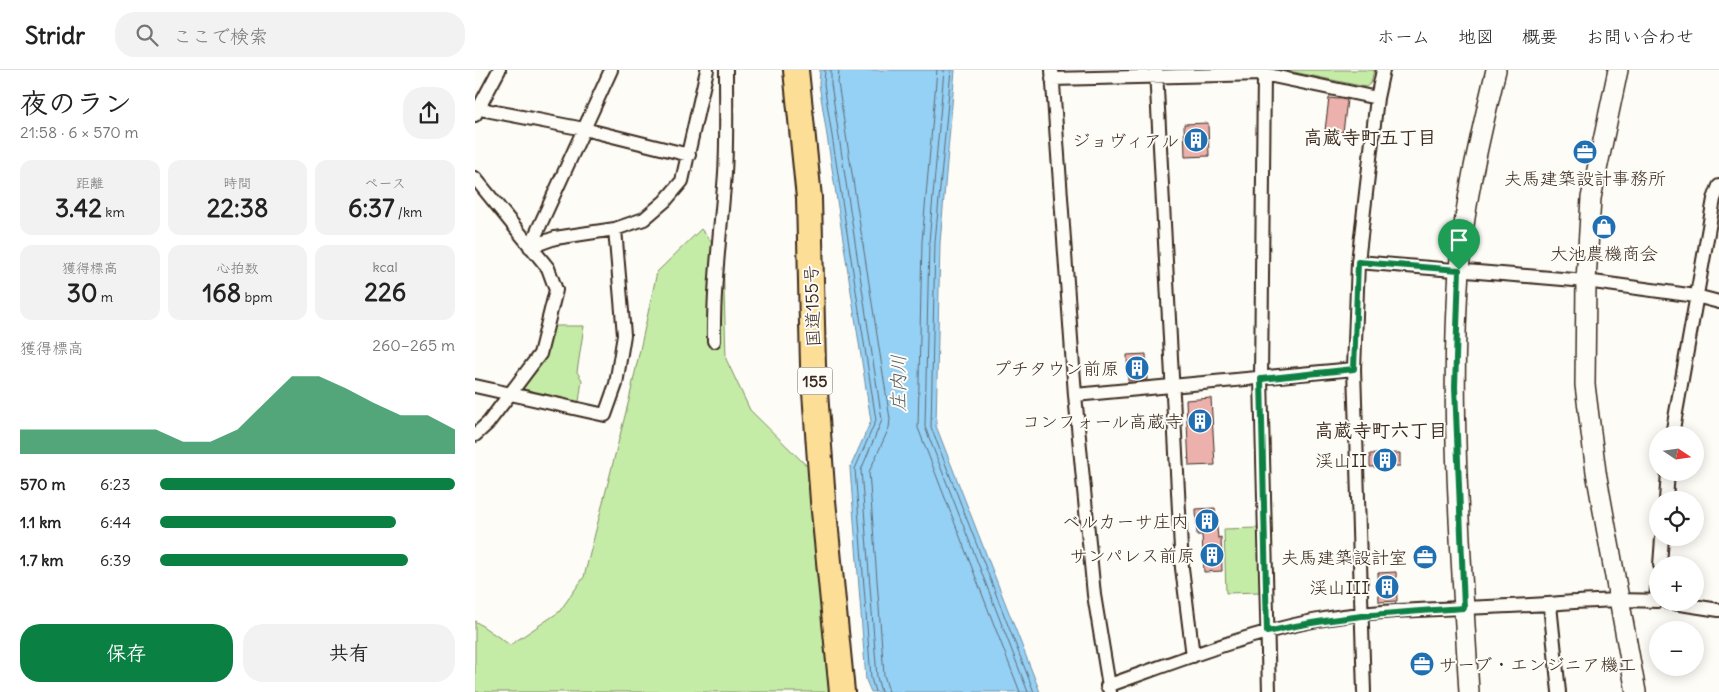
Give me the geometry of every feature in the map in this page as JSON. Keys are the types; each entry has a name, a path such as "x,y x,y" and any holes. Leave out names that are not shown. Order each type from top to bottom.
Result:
{"highway":[{"name":"国道155号","path":"796,70 809,198 813,365 822,491 842,692"}],"street":[{"path":"499,70 476,111 584,129 689,155"},
{"path":"530,247 611,70"},
{"path":"530,247 555,238 615,229 644,219 665,200 682,181 707,70"},
{"path":"714,341 713,298 721,222 727,133 725,70"},
{"path":"1364,692 1354,369 1358,262 1377,98 1383,70"},
{"path":"1469,692 1455,387 1459,270 1471,171 1496,70"},
{"path":"1618,70 1591,198 1586,281 1585,384 1596,472 1636,692"},
{"path":"1156,73 1182,568 1193,656"},
{"path":"1377,98 1264,74 1052,74 1075,395 1094,595 1108,689 1193,656 1267,632 1315,621 1362,615 1464,608 1620,600 1649,601"},
{"path":"1264,74 1261,379 1269,692"},
{"path":"475,178 548,268 555,290 540,354 488,423 475,435"},
{"path":"1674,426 1714,199 1719,186"},
{"path":"475,386 605,415 616,384 624,335 615,229"},
{"path":"1358,262 1586,281 1696,296 1719,302"},
{"path":"1075,395 1354,369"},
{"path":"1550,605 1559,692"},
{"path":"1704,608 1719,610"}],"green space":[{"path":"1284,70 1374,70 1371,83 1366,87"},
{"path":"701,229 723,255 726,359 750,410 812,471 828,586 830,692 475,692 475,621 510,645 559,612 584,577 629,400 657,272"},
{"path":"548,326 584,326 577,372 582,380 578,409 511,393 540,354"},
{"path":"1258,528 1260,592 1226,593 1224,529"}],"water":[{"name":"庄内川","path":"820,70 955,70 940,243 936,426 1040,692 871,692 866,680 850,468 871,421 819,84"}],"building":[{"path":"1329,98 1347,100 1343,132 1325,130"},
{"name":"ジョヴィアル","path":"1208,123 1209,156 1185,157 1184,124"},
{"name":"プチタウン前原","path":"1146,354 1147,380 1128,381 1127,355"},
{"name":"コンフォール高蔵寺","path":"1211,398 1215,465 1189,466 1186,400"},
{"name":"渓山II","path":"1400,453 1400,466 1370,467 1370,454"},
{"path":"1215,508 1218,538 1221,537 1222,571 1204,572 1202,535 1197,535 1196,509"},
{"name":"渓山III","path":"1396,572 1397,601 1379,602 1378,573"}],"place":[{"name":"ジョヴィアル","path":"1196,140"},
{"name":"夫馬建築設計事務所","path":"1585,152"},
{"name":"大池農機商会","path":"1604,227"},
{"name":"プチタウン前原","path":"1137,368"},
{"name":"コンフォール高蔵寺","path":"1200,421"},
{"name":"渓山II","path":"1385,460"},
{"name":"ベルカーサ庄内","path":"1207,521"},
{"name":"サンパレス前原","path":"1212,555"},
{"name":"夫馬建築設計室","path":"1425,557"},
{"name":"渓山III","path":"1387,587"},
{"name":"サーブ・エンジニア機工","path":"1422,664"}],"district":[{"name":"高蔵寺町五丁目","path":"1370,137"},
{"name":"高蔵寺町六丁目","path":"1381,430"}],"route":[{"path":"1358,262 1459,270 1455,387 1464,608 1362,615 1315,621 1267,632 1261,379 1354,369 1358,262"}]}
